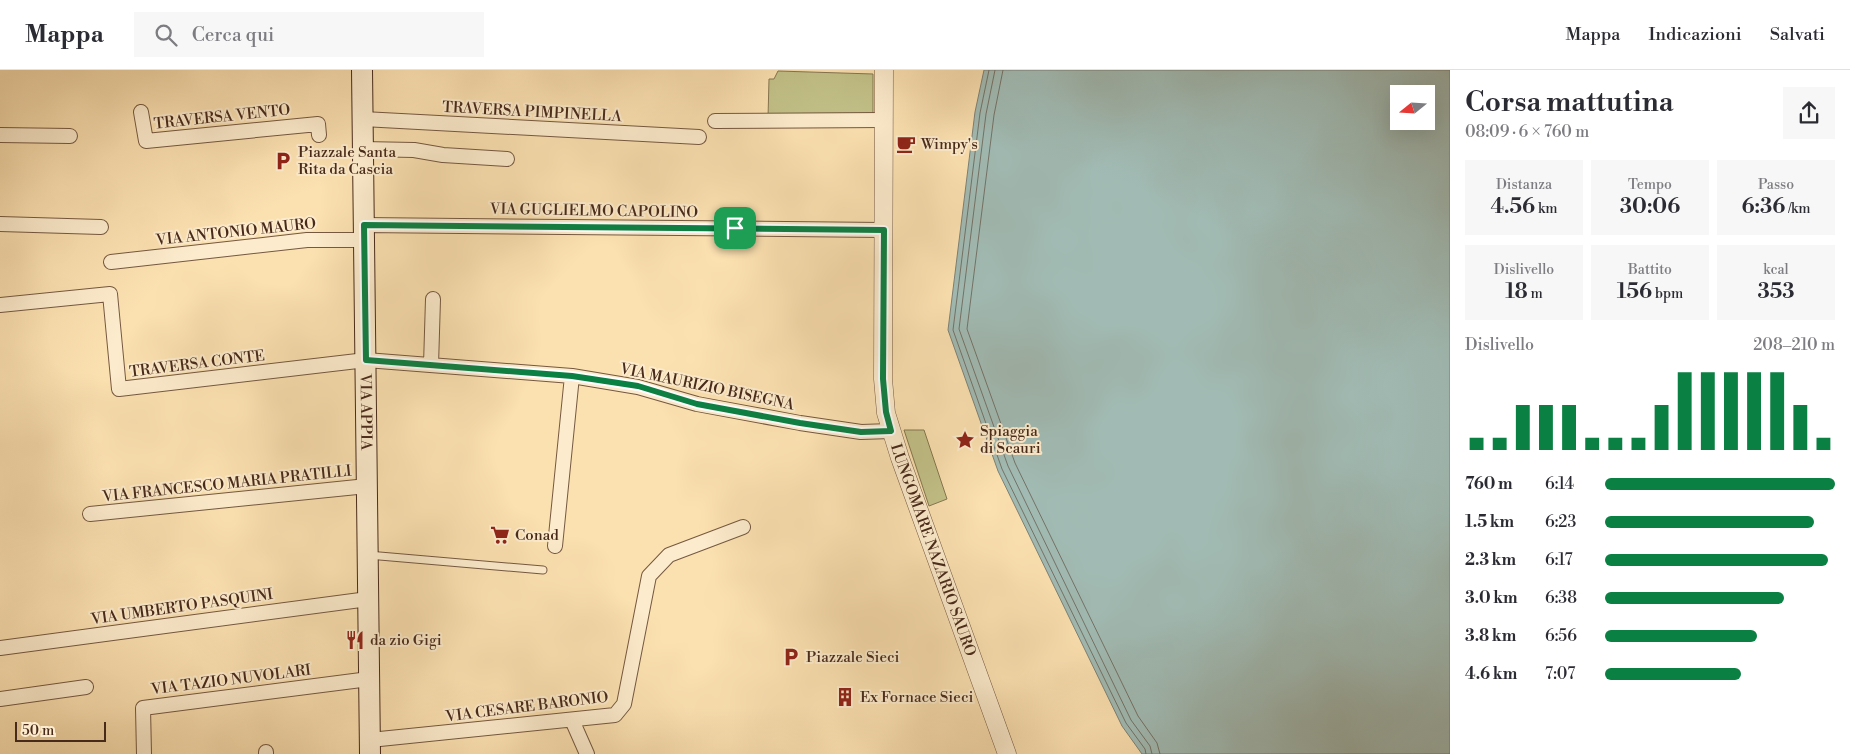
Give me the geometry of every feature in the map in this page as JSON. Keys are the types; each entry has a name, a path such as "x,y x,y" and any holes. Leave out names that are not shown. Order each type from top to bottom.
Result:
{"main road":[{"name":"VIA APPIA","path":"362,70 370,747"}],"street":[{"name":"LUNGOMARE NAZARIO SAURO","path":"884,70 883,379 886,412 921,519 1007,754"},
{"name":"TRAVERSA VENTO","path":"141,112 146,141 318,124 319,135"},
{"name":"TRAVERSA PIMPINELLA","path":"362,119 699,137"},
{"path":"715,121 883,120"},
{"path":"0,135 70,136"},
{"path":"363,149 414,150 443,155 507,159"},
{"path":"0,224 101,227"},
{"name":"VIA GUGLIELMO CAPOLINO","path":"364,232 884,230"},
{"name":"VIA ANTONIO MAURO","path":"111,262 364,232"},
{"name":"TRAVERSA CONTE","path":"0,305 110,294 119,389 366,360"},
{"path":"431,365 433,299"},
{"name":"VIA MAURIZIO BISEGNA","path":"366,360 572,376 638,386 697,404 800,423 861,432 891,431"},
{"path":"555,546 572,376"},
{"name":"VIA FRANCESCO MARIA PRATILLI","path":"90,514 367,486"},
{"name":"VIA CESARE BARONIO","path":"370,747 615,715 624,704 649,576 669,555 743,527"},
{"name":"VIA UMBERTO PASQUINI","path":"0,648 368,599"},
{"name":"VIA TAZIO NUVOLARI","path":"144,754 143,708 369,678"},
{"path":"0,699 86,688"},
{"path":"572,720 587,754"}],"lane":[{"path":"368,555 543,570"}],"shaded area":[{"path":"778,71 873,74 873,118 768,118 769,79 774,79"},
{"path":"904,430 924,430 947,499 929,506"}],"water":[{"path":"984,70 1450,70 1450,754 1142,754 1122,726 998,471 948,330 975,112"}],"place":[{"name":"Wimpy's","path":"906,144"},
{"name":"Piazzale Santa Rita da Cascia","path":"283,161"},
{"name":"Spiaggia di Scauri","path":"965,440"},
{"name":"Conad","path":"500,535"},
{"name":"da zio Gigi","path":"355,640"},
{"name":"Piazzale Sieci","path":"791,657"},
{"name":"Ex Fornace Sieci","path":"845,697"}],"route":[{"path":"364,225 735,228 884,230 883,379 886,412 891,431 861,432 800,423 697,404 638,386 572,376 366,360 364,225"}]}
